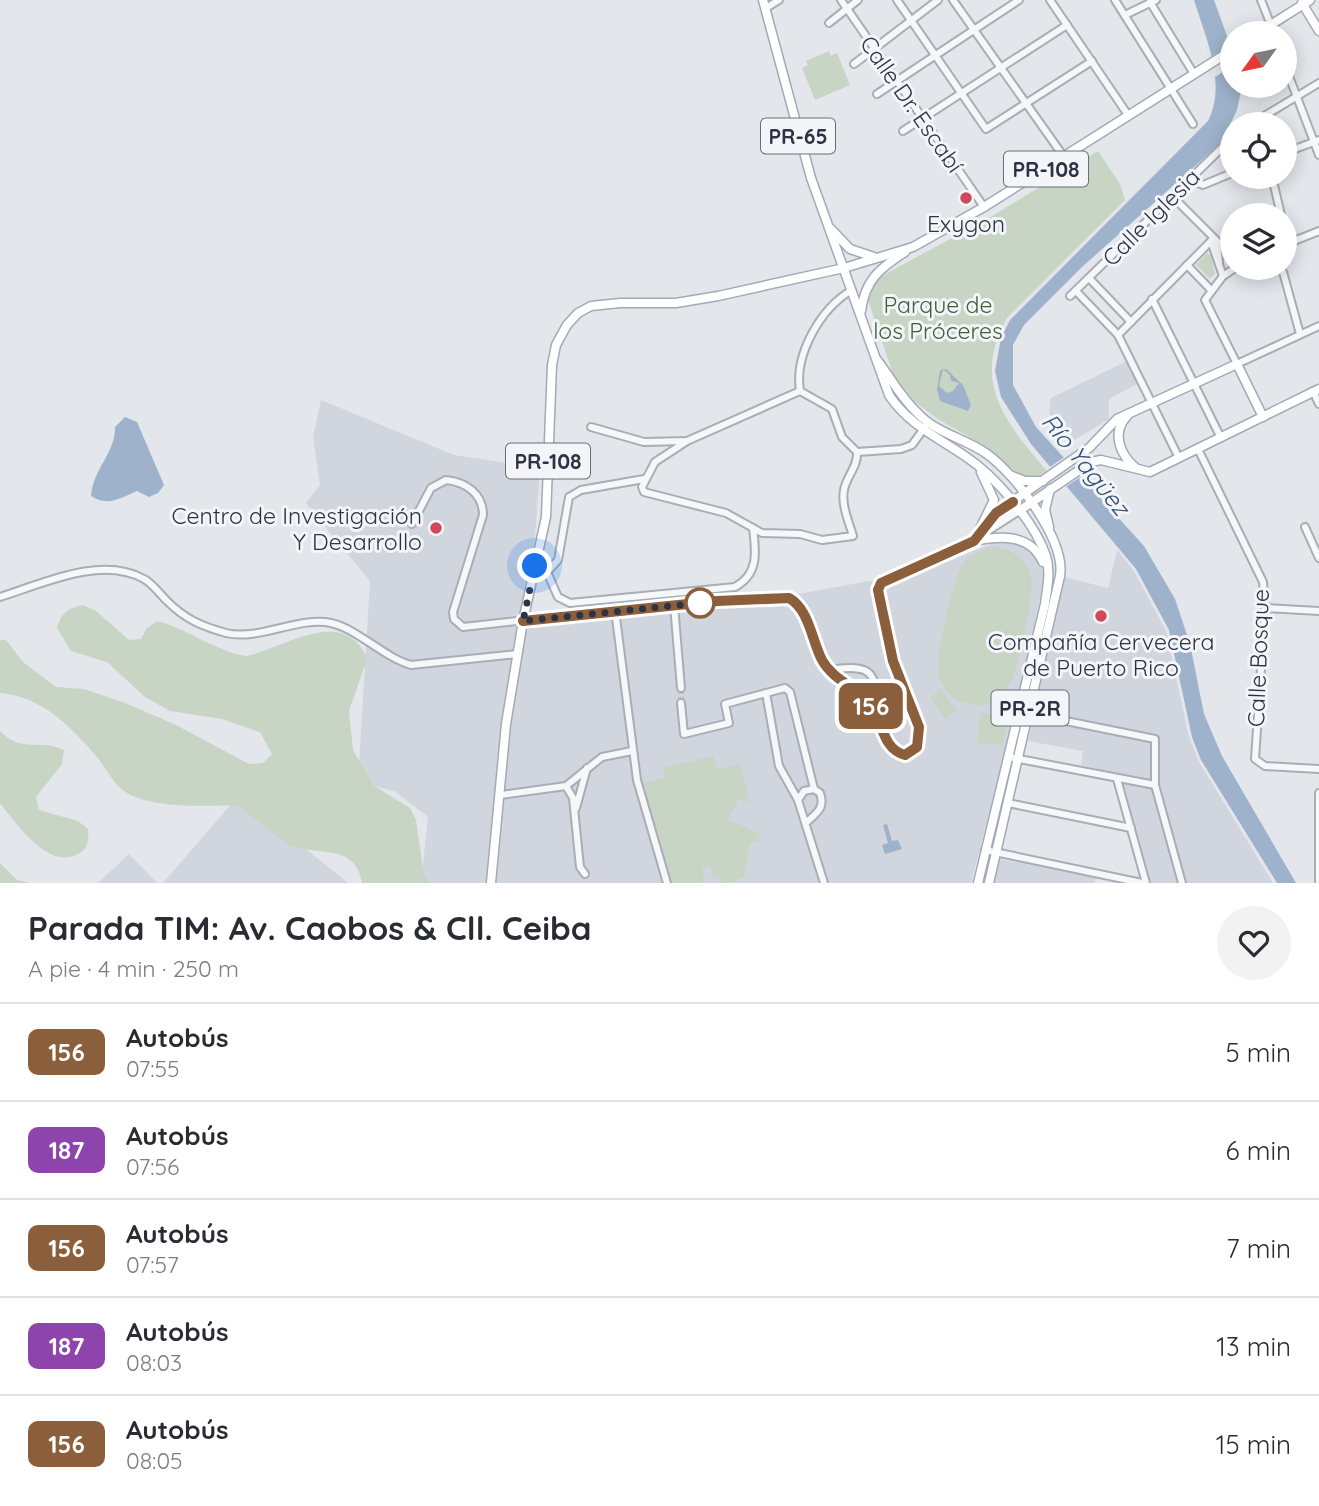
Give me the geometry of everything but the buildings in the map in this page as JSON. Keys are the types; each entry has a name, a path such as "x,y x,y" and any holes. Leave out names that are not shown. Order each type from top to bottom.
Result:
{"main road":[{"path":"1282,21 1305,2 1319,32"},
{"name":"PR-65","path":"765,4 795,124 880,377 897,407 976,464 1019,511"},
{"name":"PR-108","path":"491,883 506,724 523,621 546,517 552,365 556,345 572,319 591,306 676,303 844,268 913,247 984,207 1220,58"},
{"path":"827,223 850,249 877,258"},
{"path":"860,314 864,292 871,278 913,247"},
{"path":"1019,511 1031,503 1117,419 1237,364 1263,417"},
{"path":"1013,502 1101,460 1150,472 1316,390"},
{"path":"1131,412 1121,423 1119,440 1125,457 1142,472"},
{"name":"PR-65","path":"926,426 980,449 1004,470 1031,503"},
{"path":"974,541 994,500 976,464"},
{"path":"1004,470 1025,481 1048,484"},
{"path":"1048,484 1045,510 1051,533"},
{"name":"PR-2R","path":"978,883 985,850 1014,758 1061,569 1051,533 1031,503"},
{"name":"PR-2R","path":"989,883 1008,803 1049,575 1046,556 1019,511"},
{"path":"974,541 1000,536 1014,537 1041,556 1049,575"}],"street":[{"path":"765,4 779,0"},
{"name":"Calle Dr. Escabí","path":"841,0 984,207"},
{"path":"829,23 858,0"},
{"path":"897,0 986,129 1092,61"},
{"path":"853,64 938,0"},
{"path":"953,0 1063,157"},
{"path":"877,94 1019,0"},
{"path":"1050,0 1128,115"},
{"path":"1115,0 1193,124"},
{"path":"1261,0 1269,21"},
{"path":"1125,15 1153,1 1194,74"},
{"path":"903,131 1067,25"},
{"path":"1319,83 1297,97 1317,141 1319,155"},
{"path":"1274,112 1295,98"},
{"path":"1297,148 1317,141"},
{"name":"Calle Iglesia","path":"1118,335 1073,294 1220,149"},
{"path":"1188,180 1203,185 1220,178"},
{"path":"1172,196 1212,240 1216,261 1220,266"},
{"path":"1297,240 1319,231"},
{"path":"1179,458 1118,335 1212,240"},
{"path":"1187,265 1211,290"},
{"path":"1089,278 1131,321"},
{"path":"1220,280 1206,297 1206,304 1237,364 1319,326"},
{"path":"1285,280 1300,334"},
{"path":"800,391 799,380 808,342 833,301 852,290"},
{"path":"1152,299 1221,438"},
{"path":"1316,390 1319,404"},
{"path":"800,391 832,409 842,437 857,452 857,460 844,488 843,501 853,536 822,540 800,534 762,533 726,513 644,492 644,480 655,462 687,441 800,391"},
{"path":"857,452 901,449 912,445 926,426"},
{"path":"591,427 644,442 687,441"},
{"name":"Calle Bosque","path":"1198,449 1263,582 1265,608 1254,755 1257,762 1265,766 1319,769"},
{"path":"412,524 431,488 446,480 473,490 483,504 483,515 455,604 454,619 468,628 615,610 789,598 800,607 828,670 873,708"},
{"path":"644,480 581,490 569,497 558,561 547,572 558,597 570,603 735,587 747,581 754,570 753,528"},
{"path":"974,541 996,513 1013,502"},
{"path":"828,670 858,666 866,669 874,685 873,708 888,743 897,753 912,752 920,738 919,727 893,661 878,590 881,583 974,541 1019,511"},
{"path":"1306,527 1319,558"},
{"path":"0,597 75,573 120,571 145,579 180,615 199,626 232,634 317,622 333,624 398,661 411,665 517,654"},
{"path":"674,605 681,688"},
{"path":"1265,608 1319,611"},
{"path":"615,610 632,751 646,817 667,883"},
{"path":"681,703 684,734 729,723 725,704 785,688 790,692 814,789 820,793 823,802 820,810 807,821"},
{"path":"766,693 779,766 807,821 808,834 824,883"},
{"path":"1056,719 1155,739 1155,785 1182,883"},
{"path":"500,795 566,786 602,757 632,751"},
{"path":"1014,758 1155,785"},
{"path":"575,813 587,767"},
{"path":"985,850 1144,883 1117,779"},
{"path":"566,786 573,798 580,867 585,874"},
{"path":"798,800 804,792 814,789"},
{"path":"1319,793 1319,881"},
{"path":"1008,803 1131,828"}],"shaded area":[{"path":"1127,361 1137,384 1109,399 1109,419 1071,442 1049,413 1051,398"},
{"path":"321,400 454,455 540,468 535,537 520,610 529,617 791,595 870,581 885,585 999,541 1023,546 1036,558 1045,574 1019,697 971,883 421,883 428,817 394,791 358,782 370,581 306,503 320,485 313,437"},
{"path":"1117,550 1134,571 1166,631 1189,737 1199,762 1273,883 1151,883 1119,774 1081,765 1083,751 1028,741 1064,577 1108,588"},
{"path":"239,795 348,883 163,883"},
{"path":"129,854 157,883 98,883"},
{"path":"999,859 1096,878 1095,883 994,883"}],"green space":[{"path":"829,51 831,56 837,53 850,85 815,100 802,68 808,65 806,61"},
{"name":"Parque de los Próceres","path":"1098,151 1120,184 1125,200 1007,318 992,362 993,382 1006,418 1047,471 1034,478 1021,476 981,444 936,418 914,401 893,374 868,300 878,278 989,218"},
{"path":"1207,253 1211,256 1215,274 1210,279 1196,265"},
{"path":"992,546 1022,559 1029,570 1032,586 1020,653 1010,683 1006,691 993,701 973,705 958,701 948,693 939,676 938,662 942,634 961,566 971,556"},
{"path":"83,605 95,610 129,640 141,639 147,628 157,621 223,650 246,656 313,634 329,632 344,634 357,643 367,659 349,711 353,750 373,785 410,808 416,820 424,875 429,883 362,883 353,862 345,857 293,846 236,805 163,804 135,797 120,787 66,724 29,700 0,693 0,640 6,640 23,662 56,687 84,689 125,703 174,724 249,764 263,763 272,754 260,732 222,719 170,711 145,697 107,662 71,651 57,628 66,612"},
{"path":"941,689 957,711 945,719 930,698"},
{"path":"980,713 1006,715 1004,745 977,743"},
{"path":"0,731 16,742 47,745 64,750 62,764 36,797 39,810 78,821 88,829 87,845 79,854 63,857 42,849 0,803"},
{"path":"713,756 717,769 740,764 750,802 739,799 728,819 759,834 760,841 750,843 744,877 731,883 721,883 719,876 714,878 710,866 702,868 704,880 699,883 673,883 643,783 665,778 663,768"},
{"path":"0,863 17,880 30,883 0,883"}],"water":[{"path":"1194,0 1214,0 1222,21 1220,98 1240,98 1236,112 1220,112 1220,144 1082,267 1024,325 1013,345 1013,385 1036,427 1144,546 1175,599 1190,644 1204,714 1222,756 1296,883 1277,883 1201,760 1192,737 1169,630 1136,569 1031,444 1001,397 995,371 1001,338 1010,320 1208,121 1216,92 1209,45"},
{"path":"943,369 963,385 971,405 968,411 940,401 937,390 940,370 943,370 939,386 947,393 953,391 959,383 951,381 950,375"},
{"path":"125,417 137,422 164,485 158,493 149,497 137,491 114,500 103,501 91,496 93,486 112,445 115,427"},
{"path":"887,824 892,841 898,840 902,849 885,854 882,845 888,843 883,825"}],"pier":[{"path":"1220,57 1220,74 1212,79 1210,62"},
{"path":"1066,456 1082,476 1064,488 1047,469"}],"tunnel":[{"path":"681,688 681,703"}],"bus line":[{"name":"156","path":"523,621 717,601 789,598 800,607 828,670 868,702 888,743 897,753 905,755 917,747 919,727 893,661 878,590 881,583 974,541 996,513 1013,502"}],"place":[{"name":"Exygon","path":"966,198"},
{"name":"Centro de Investigación Y Desarrollo","path":"436,528"},
{"name":"Compañía Cervecera de Puerto Rico","path":"1101,616"}],"route":[{"path":"535,566 523,621 700,603"}],"water label":[{"name":"Río Yagüez","path":"1086,464"}]}
